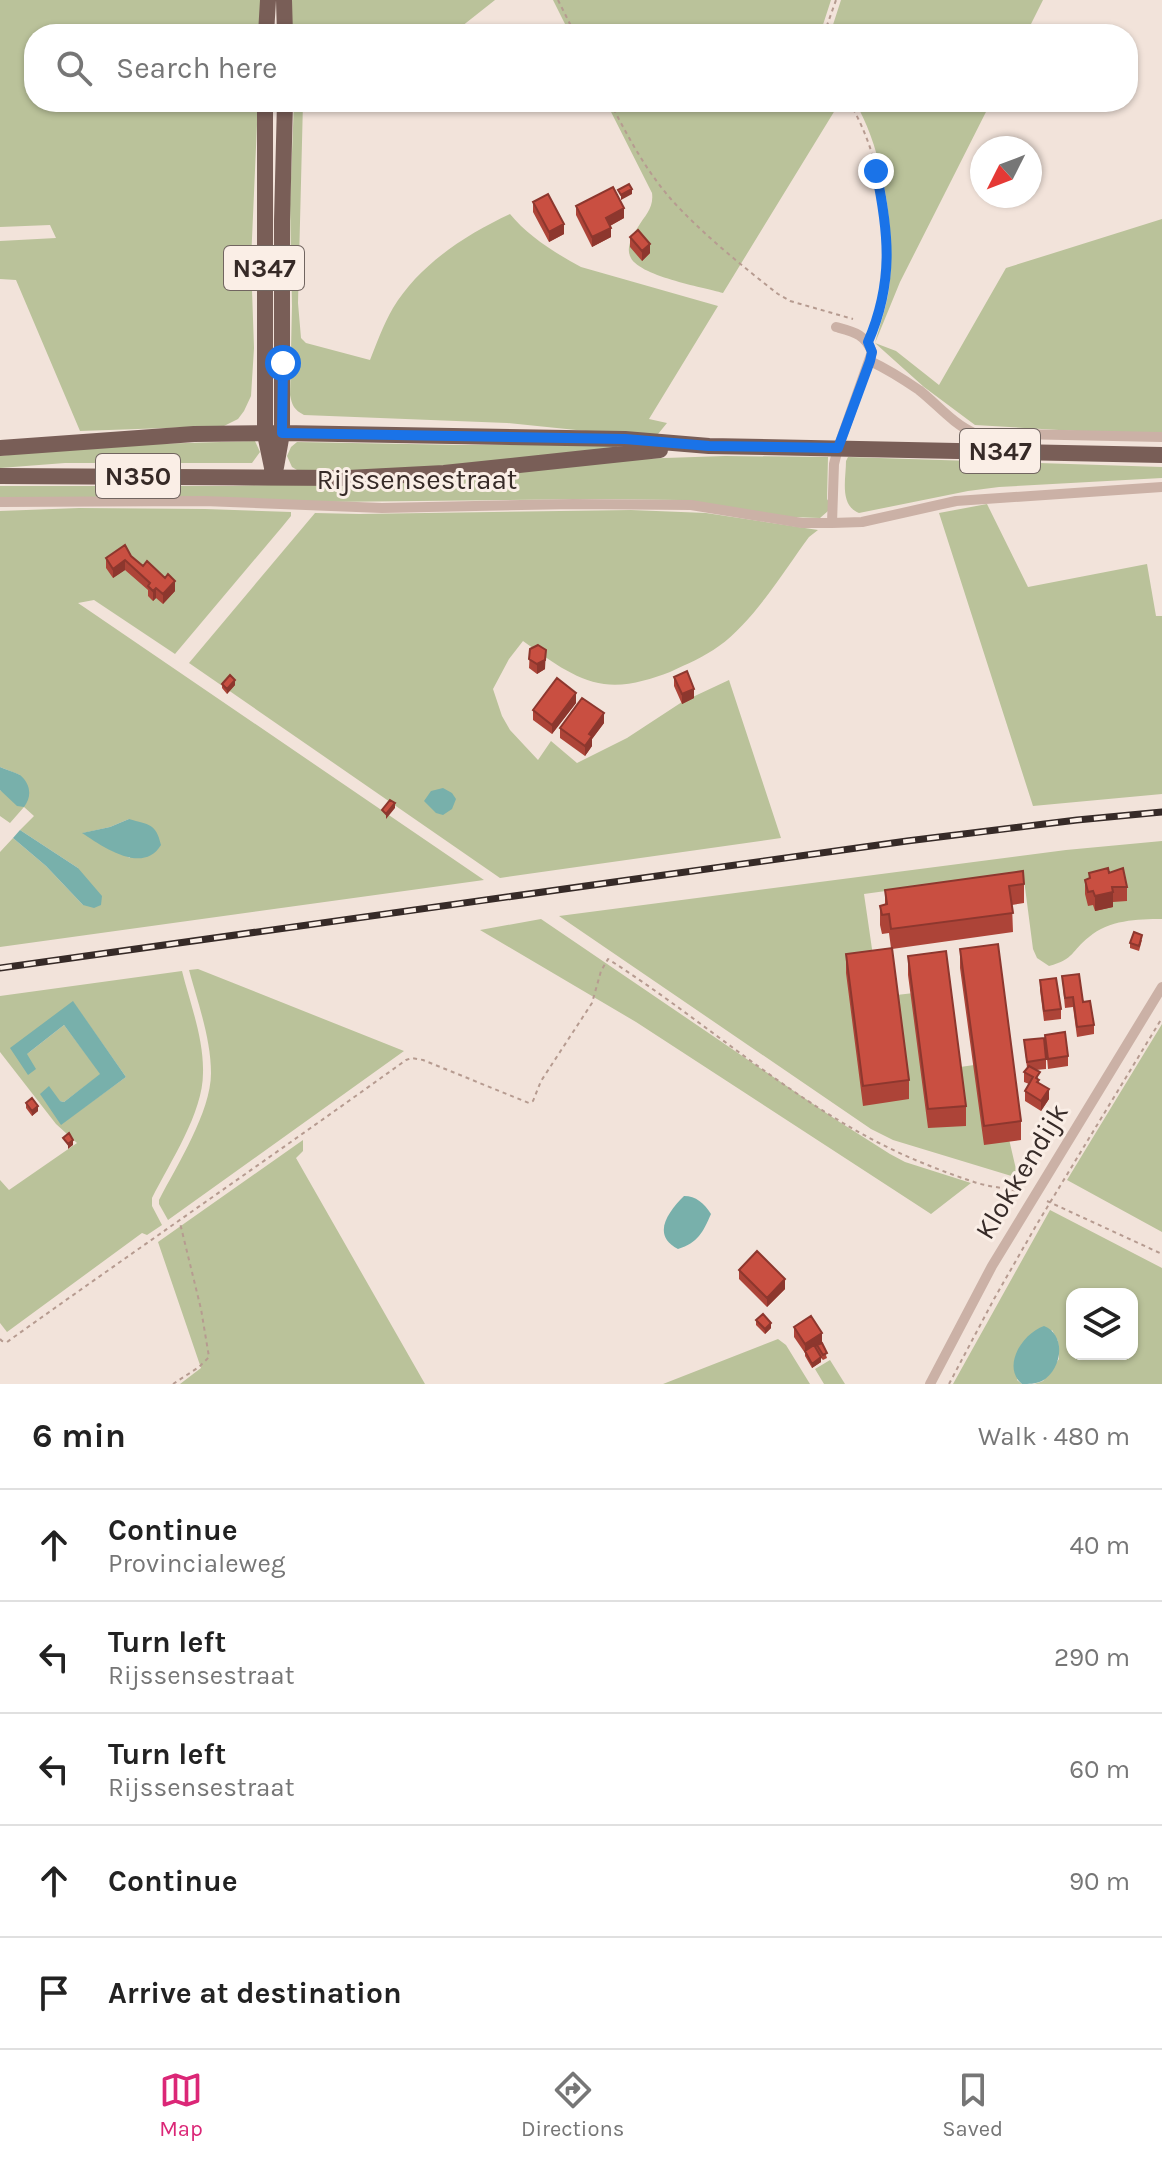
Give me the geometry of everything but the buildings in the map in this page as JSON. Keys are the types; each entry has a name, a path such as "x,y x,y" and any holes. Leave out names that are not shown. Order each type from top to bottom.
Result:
{"main road":[{"path":"267,24 268,0"},
{"path":"284,0 285,24"},
{"name":"N347","path":"265,112 265,434 274,477"},
{"name":"N347","path":"274,477 282,433 285,112"},
{"name":"Rijssensestraat","path":"0,448 194,434 282,433 625,439 709,446 1162,455"},
{"name":"Rijssensestraat","path":"0,476 348,478 444,473 709,446"}],"street":[{"path":"832,523 834,464 872,352 860,334 836,327"},
{"path":"870,361 901,378 974,433 1162,437"},
{"name":"Rijssensestraat","path":"0,502 204,501 382,508 691,505 802,523 832,523 862,522 956,501 1162,487"},
{"name":"Klokkendijk","path":"930,1384 1033,1195 1162,987"}],"path":[{"path":"558,0 570,24"},
{"path":"828,24 836,0"},
{"path":"616,112 642,159 684,213 778,294 790,301 854,320 868,342"},
{"path":"854,112 876,171 888,239 888,271 883,300 868,342"},
{"path":"0,1339 7,1342 406,1060 423,1060 529,1103 533,1101 541,1081 592,1003 601,971 608,959 721,1041 844,1123 904,1155 977,1183 1033,1195 1162,1254"},
{"path":"949,1384 994,1299 1162,1018"},
{"path":"173,1384 209,1357 201,1309 179,1222"}],"green space":[{"path":"0,0 262,0 261,24 24,24 24,112 258,112 251,261 254,348 251,396 238,419 224,426 80,431 16,280 0,279 0,241 56,238 50,225 0,227"},
{"path":"290,0 495,0 465,24 291,24"},
{"path":"553,0 831,0 823,24 565,24"},
{"path":"841,0 1043,0 1031,24 833,24"},
{"path":"294,112 303,112 298,303 301,338 306,343 370,360 393,308 416,278 460,242 510,214 542,244 581,267 718,306 649,419 667,423 658,434 615,434 507,423 304,415 293,404 290,395 290,204"},
{"path":"611,112 834,112 723,293 657,275 635,263 630,256 631,241 650,207 652,193"},
{"path":"860,112 986,112 974,136 970,136 970,144 900,282 875,343 889,289 891,243 886,193 874,144"},
{"path":"1162,219 1162,434 975,425 924,387 875,343 896,351 939,385 1006,268"},
{"path":"255,441 260,452 252,463 65,463 0,468 0,456 83,446"},
{"path":"297,442 617,444 617,449 388,471 297,470 287,456"},
{"path":"828,457 827,499 831,505 820,518 792,517 679,500 324,502 208,497 0,497 0,486 233,486 376,482 635,459"},
{"path":"848,457 1162,467 1162,478 999,487 859,513 846,498"},
{"path":"987,504 1028,587 1147,564 1156,616 1162,616 1162,794 1033,806 939,513"},
{"path":"79,508 291,512 291,516 175,654 94,600 78,603 484,880 0,947 0,852 13,838 46,866 83,905 78,868 20,830 34,816 24,807 10,823 0,816 0,790 3,792 20,775 0,767 0,511","holes":["129,819 130,858 83,833"]},
{"path":"631,510 706,513 818,530 809,537 767,595 732,636 707,654 670,672 629,684 593,682 561,667 523,641 493,689 502,716 510,730 538,760 551,741 577,763 627,738 682,702 729,680 781,838 500,878 189,663 315,513"},
{"path":"1162,841 1162,919 1133,920 1105,927 1068,957 1049,966 1037,958 1033,949 1023,872 864,894 879,997 914,993 926,1072 974,1065 1009,1139 1018,1178 893,1140 871,1129 559,916 1066,850"},
{"path":"541,919 890,1154 905,1162 971,1183 931,1214 636,1022 480,930"},
{"path":"198,969 404,1051 168,1220 159,1200 192,1138 210,1088 209,1047 189,970"},
{"path":"182,971 203,1060 202,1088 192,1121 152,1198 152,1206 162,1225 147,1235 142,1233 7,1332 0,1323 0,1180 9,1190 77,1143 56,1124 0,1052 0,996","holes":["73,1002 126,1077 61,1124 60,1101 64,1102 101,1074 64,1025 27,1054"]},
{"path":"1162,1024 1162,1232 1067,1180"},
{"path":"303,1140 303,1151 296,1158 425,1384 180,1384 201,1368 158,1242"},
{"path":"1050,1210 1162,1268 1162,1384 1034,1384 1043,1381 1059,1359 1058,1341 1052,1330 1017,1380 1022,1384 953,1384"},
{"path":"778,1339 786,1345 810,1384 663,1384"},
{"path":"830,1360 845,1384 824,1384 815,1369"}],"water":[{"path":"0,767 20,775 26,782 29,795 24,807 17,806 0,790"},
{"path":"443,788 456,799 452,809 443,815 436,813 424,801 431,791"},
{"path":"129,819 147,824 157,832 161,845 153,854 144,858 123,856 82,833 110,827"},
{"path":"20,830 78,868 102,896 101,905 94,908 83,905 46,866 13,838"},
{"path":"73,1001 126,1077 61,1125 40,1094 49,1086 64,1102 100,1074 64,1025 27,1054 36,1069 28,1075 10,1048"},
{"path":"684,1196 699,1201 711,1214 699,1236 678,1249 665,1237 664,1230 668,1216"},
{"path":"1044,1326 1051,1330 1059,1344 1054,1369 1042,1381 1022,1384 1014,1368 1017,1351 1029,1335"}],"railway":[{"path":"0,968 907,841 1162,812"}],"route":[{"path":"283,363 282,433 625,439 709,446 838,448 870,361 872,352 868,342 883,300 888,271 888,239 876,171"}]}
